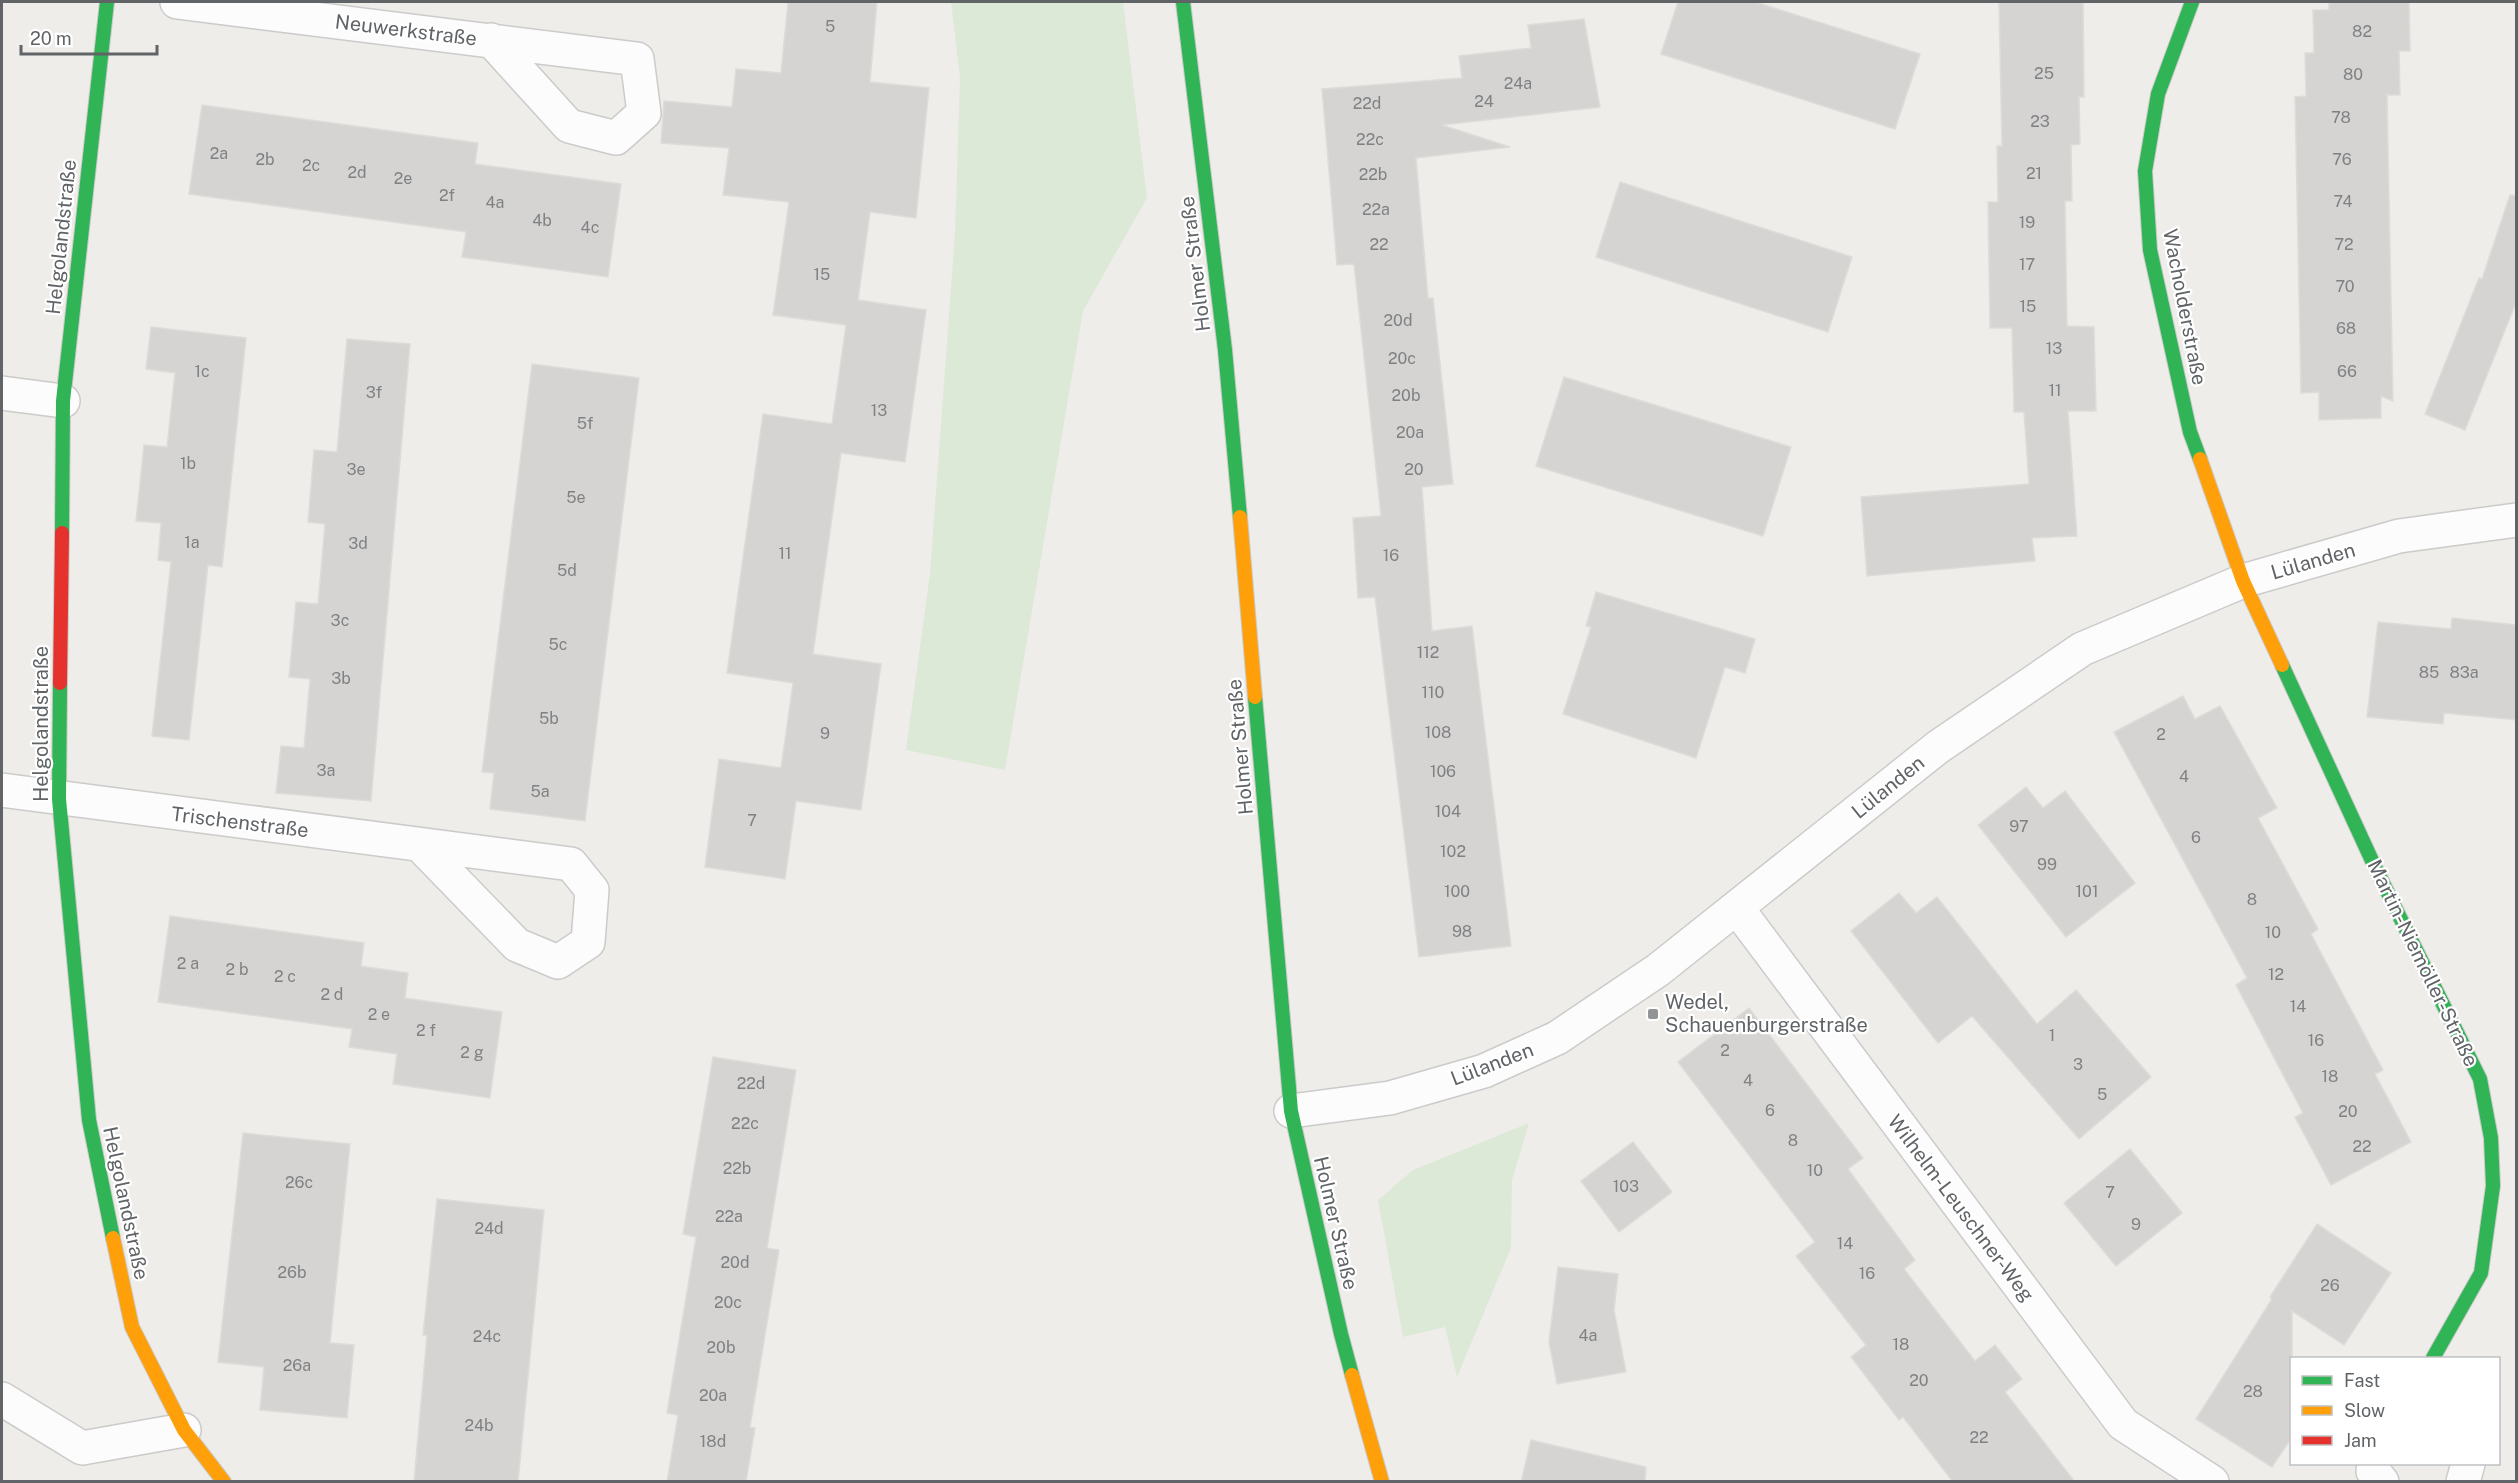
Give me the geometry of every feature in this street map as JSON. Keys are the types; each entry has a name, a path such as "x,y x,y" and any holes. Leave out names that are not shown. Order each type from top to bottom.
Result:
{"street":[{"name":"Helgolandstraße","path":"108,2 63,401 59,800 89,1120 132,1328 184,1430 224,1482"},
{"name":"Neuwerkstraße","path":"177,2 491,40"},
{"name":"Holmer Straße","path":"1183,2 1225,350 1291,1111 1341,1334 1382,1482"},
{"name":"Wacholderstraße","path":"2192,2 2158,94 2146,160 2150,250 2190,432 2243,581"},
{"path":"2,393 63,401"},
{"name":"Lülanden","path":"1291,1111 1390,1098 1484,1071 1546,1043 1658,970 1938,747 2082,649 2243,581 2399,537 2517,520"},
{"name":"Martin-Niemöller-Straße","path":"2243,581 2374,864 2480,1079 2491,1138 2493,1186 2481,1273 2434,1357"},
{"name":"Trischenstraße","path":"2,790 59,800 420,845 571,864 592,890 588,942 558,962 517,945 420,845"},
{"name":"Wilhelm-Leuschner-Weg","path":"1737,908 2123,1424 2212,1482"},
{"path":"2,1399 82,1448 184,1430"},
{"path":"2463,1482 2468,1465"}],"green space":[{"path":"951,2 1123,2 1147,198 1083,311 1005,770 906,750 930,573 955,233 960,78"},
{"path":"1529,1123 1512,1180 1511,1248 1457,1377 1445,1327 1403,1337 1378,1200 1413,1170"}],"building":[{"path":"788,2 877,2 870,82 929,88 916,218 870,212 858,300 926,310 905,462 841,453 813,654 881,664 861,810 796,801 785,879 705,867 719,759 781,768 793,683 727,673 763,414 832,424 846,325 773,315 789,202 723,195 729,148 661,143 664,101 732,107 736,69 781,73"},
{"path":"1678,2 1755,2 1920,54 1895,129 1661,54"},
{"path":"1999,2 2083,2 2084,97 2079,97 2080,144 2071,145 2072,201 2065,201 2067,326 2094,327 2096,411 2068,411 2077,536 2032,538 2035,561 1867,576 1861,497 2029,484 2024,412 2014,412 2012,328 1990,328 1988,202 1998,202 1997,146 2002,146"},
{"path":"2329,2 2409,2 2410,51 2399,51 2400,95 2387,95 2393,401 2381,396 2381,418 2319,420 2319,392 2301,393 2295,97 2306,96 2305,53 2314,53 2313,10 2329,10"},
{"path":"1584,19 1600,107 1442,125 1510,147 1416,158 1428,298 1433,298 1453,484 1422,487 1432,631 1472,626 1511,946 1419,957 1375,597 1358,598 1353,518 1381,516 1354,264 1337,265 1322,89 1462,78 1459,56 1531,48 1528,25"},
{"path":"202,105 478,143 475,164 621,184 608,277 462,257 466,232 189,194"},
{"path":"1620,182 1852,257 1828,332 1596,257"},
{"path":"2510,195 2517,196 2517,300 2465,430 2425,414 2479,278 2482,279"},
{"path":"151,327 246,338 222,567 208,565 189,740 152,736 171,562 158,560 161,523 136,521 144,445 167,447 175,373 146,369"},
{"path":"347,339 410,344 371,801 276,793 281,746 304,748 310,679 289,677 296,602 318,604 325,524 308,522 314,450 337,452"},
{"path":"532,364 639,378 585,821 490,809 494,773 482,772"},
{"path":"1564,377 1791,447 1763,536 1536,466"},
{"path":"1596,592 1755,639 1745,673 1725,667 1696,758 1563,714 1591,627 1586,626"},
{"path":"2452,618 2517,625 2517,720 2444,713 2443,724 2367,717 2378,622 2451,629"},
{"path":"2183,696 2195,719 2220,706 2277,808 2258,818 2318,929 2311,934 2383,1070 2375,1074 2411,1142 2331,1185 2295,1117 2303,1113 2236,985 2247,978 2114,732"},
{"path":"2026,787 2043,808 2065,791 2135,883 2066,937 1978,825"},
{"path":"1899,893 1916,913 1937,897 2037,1024 2076,990 2151,1077 2079,1139 1972,1016 1938,1043 1851,931"},
{"path":"170,916 364,943 361,966 408,973 405,998 502,1012 490,1098 393,1084 397,1054 349,1047 352,1029 158,1002"},
{"path":"1749,1008 1863,1158 1848,1169 1915,1260 1904,1269 1975,1361 1995,1345 2022,1379 2005,1392 2075,1482 1953,1482 1903,1417 1899,1420 1851,1357 1866,1345 1796,1256 1815,1242 1678,1062"},
{"path":"713,1057 796,1070 767,1248 779,1250 750,1427 755,1428 746,1482 667,1482 678,1415 667,1413 696,1237 683,1234"},
{"path":"243,1133 350,1144 330,1343 354,1345 347,1418 260,1410 264,1367 218,1362"},
{"path":"1633,1142 1672,1192 1619,1232 1581,1181"},
{"path":"2130,1149 2182,1213 2116,1266 2064,1203"},
{"path":"437,1199 544,1210 518,1482 414,1482 427,1335 423,1335"},
{"path":"2317,1224 2391,1273 2344,1345 2292,1311 2290,1440 2272,1467 2196,1419 2272,1299 2270,1297"},
{"path":"1558,1267 1618,1274 1614,1310 1626,1372 1557,1384 1549,1342"},
{"path":"1531,1440 1646,1467 1645,1482 1521,1482"}],"traffic: fast":[{"path":"62,533 63,401 107,2"},
{"path":"1183,2 1225,350 1240,517"},
{"path":"2192,2 2158,94 2145,171 2150,250 2190,432 2200,459"},
{"path":"2282,665 2374,865 2480,1079 2491,1138 2493,1186 2481,1273 2434,1357"},
{"path":"60,683 59,799 89,1120 113,1238"},
{"path":"1255,697 1291,1111 1352,1375"}],"traffic: slow":[{"path":"2200,459 2243,581 2282,665"},
{"path":"1240,517 1255,697"},
{"path":"113,1238 132,1327 184,1430 224,1482"},
{"path":"1352,1375 1382,1482"}],"traffic: jam":[{"path":"60,683 62,533"}],"place":[{"name":"Wedel, Schauenburgerstraße","path":"1653,1014"}]}
